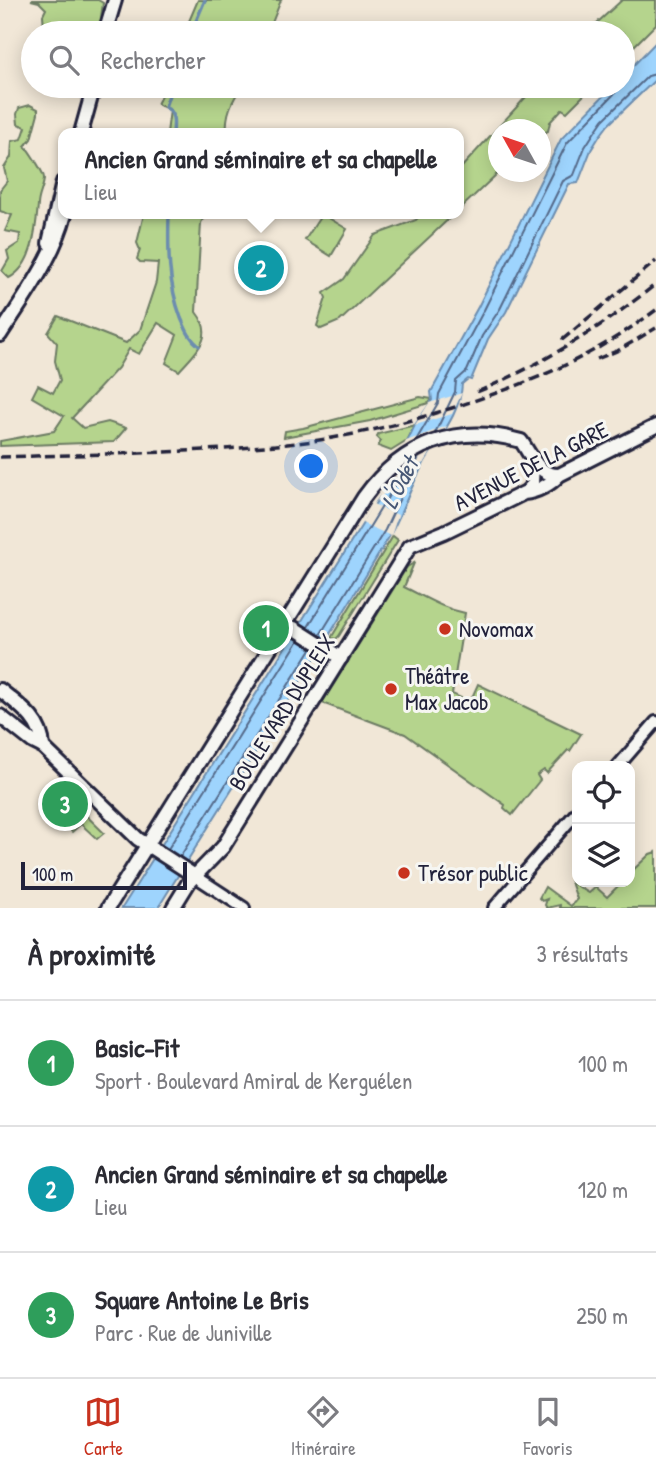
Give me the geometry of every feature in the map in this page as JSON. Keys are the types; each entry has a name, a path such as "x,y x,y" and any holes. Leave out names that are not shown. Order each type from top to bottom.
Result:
{"main road":[{"path":"109,21 115,0"},
{"path":"117,21 123,0"},
{"path":"81,128 90,98"},
{"path":"49,250 58,203"},
{"path":"0,335 37,277 63,219"},
{"name":"AVENUE DE LA GARE","path":"424,539 444,532 524,492 534,491 552,482 559,475 656,426"},
{"path":"108,908 152,849 283,627 375,483 414,450 440,440 481,434 518,439 534,463 552,475 559,475"},
{"name":"BOULEVARD DUPLEIX","path":"173,908 186,886 223,847 407,549 424,539"},
{"path":"283,627 289,626 297,630 341,658"},
{"path":"0,690 36,723 42,733 43,747"},
{"path":"0,716 43,747 152,849 195,876"}],"street":[{"path":"524,492 533,483 534,463"},
{"path":"622,761 656,722"},
{"path":"494,908 572,818"},
{"path":"195,876 244,908"}],"green space":[{"path":"31,0 98,0 103,3 101,21 43,21 46,9 39,2"},
{"path":"198,0 281,0 273,21 189,21"},
{"path":"622,0 656,0 656,24 635,45 635,21 599,21"},
{"path":"160,98 235,98 227,128 168,128 170,110 157,104"},
{"path":"525,98 581,98 567,112 562,109 551,121 506,119"},
{"path":"30,105 38,109 38,113 31,139 25,146 42,171 44,181 32,246 23,265 9,278 2,271 9,259 7,251 19,243 20,234 5,231 12,215 0,211 0,190 7,181 4,168 11,157 12,141 22,139 26,127 18,124 19,108"},
{"path":"488,138 488,182 464,205 464,165"},
{"path":"143,219 203,219 196,312 202,321 204,337 197,351 179,371 166,363 177,335 158,323 139,354 129,349 118,368 72,418 83,428 108,422 126,428 114,442 0,446 0,441 54,431 64,416 32,397 38,385 53,393 60,380 55,361 57,343 48,333 58,316 126,343 140,330 156,282 158,263 140,262 137,259 140,250 137,243"},
{"path":"319,219 330,219 347,229 331,256 305,240"},
{"path":"449,219 340,321 321,329 317,326 326,298 324,293 344,279 375,235 416,220"},
{"path":"420,397 432,399 429,403 370,421 284,437 285,431"},
{"path":"415,425 407,441 391,451 378,446 381,441 377,437 378,434"},
{"path":"393,536 398,540 339,636 336,639 331,638"},
{"path":"414,563 404,587 465,613 452,694 470,702 478,684 581,734 570,751 568,750 547,773 544,770 537,775 540,780 512,815 504,808 505,805 405,734 322,703 407,567"},
{"path":"53,783 104,833 97,839 81,824 72,832 62,823 68,814 45,793"},
{"path":"656,852 656,908 560,908 560,905 547,908 547,899 542,901 539,898 545,887 571,906 577,899 573,887 579,887 589,893 596,887 607,897 617,887 635,887 635,868"}],"water":[{"name":"L'Odet","path":"656,42 656,79 608,125 591,150 578,183 569,184 506,312 488,339 471,380 468,379 462,384 453,416 418,474 394,528 361,584 158,908 122,908 385,488 415,425 432,400 431,392 478,307 540,182 551,182 551,159 561,139 601,98 635,98 635,64"}],"pier":[{"path":"462,393 452,414 415,425 429,403"},
{"path":"447,426 425,462 404,474 376,502 406,441"},
{"path":"373,504 398,515 391,536 362,523"}],"waterway":[{"path":"196,21 205,0"},
{"path":"168,98 165,107 172,115 173,128"},
{"path":"169,219 169,254 174,292 186,330 199,346"}],"railway":[{"path":"562,340 656,261"},
{"path":"477,392 570,344 614,316 656,284"},
{"path":"0,457 223,449 317,440 375,429 452,408 534,379 582,357 656,310"},
{"path":"597,359 619,350 656,328"}],"place":[{"name":"Ancien Grand séminaire et sa chapelle","path":"261,268"},
{"name":"Basic-Fit","path":"266,628"},
{"name":"Novomax","path":"445,629"},
{"name":"Théâtre Max Jacob","path":"391,689"},
{"name":"Square Antoine Le Bris","path":"65,804"},
{"name":"Trésor public","path":"404,873"}]}
